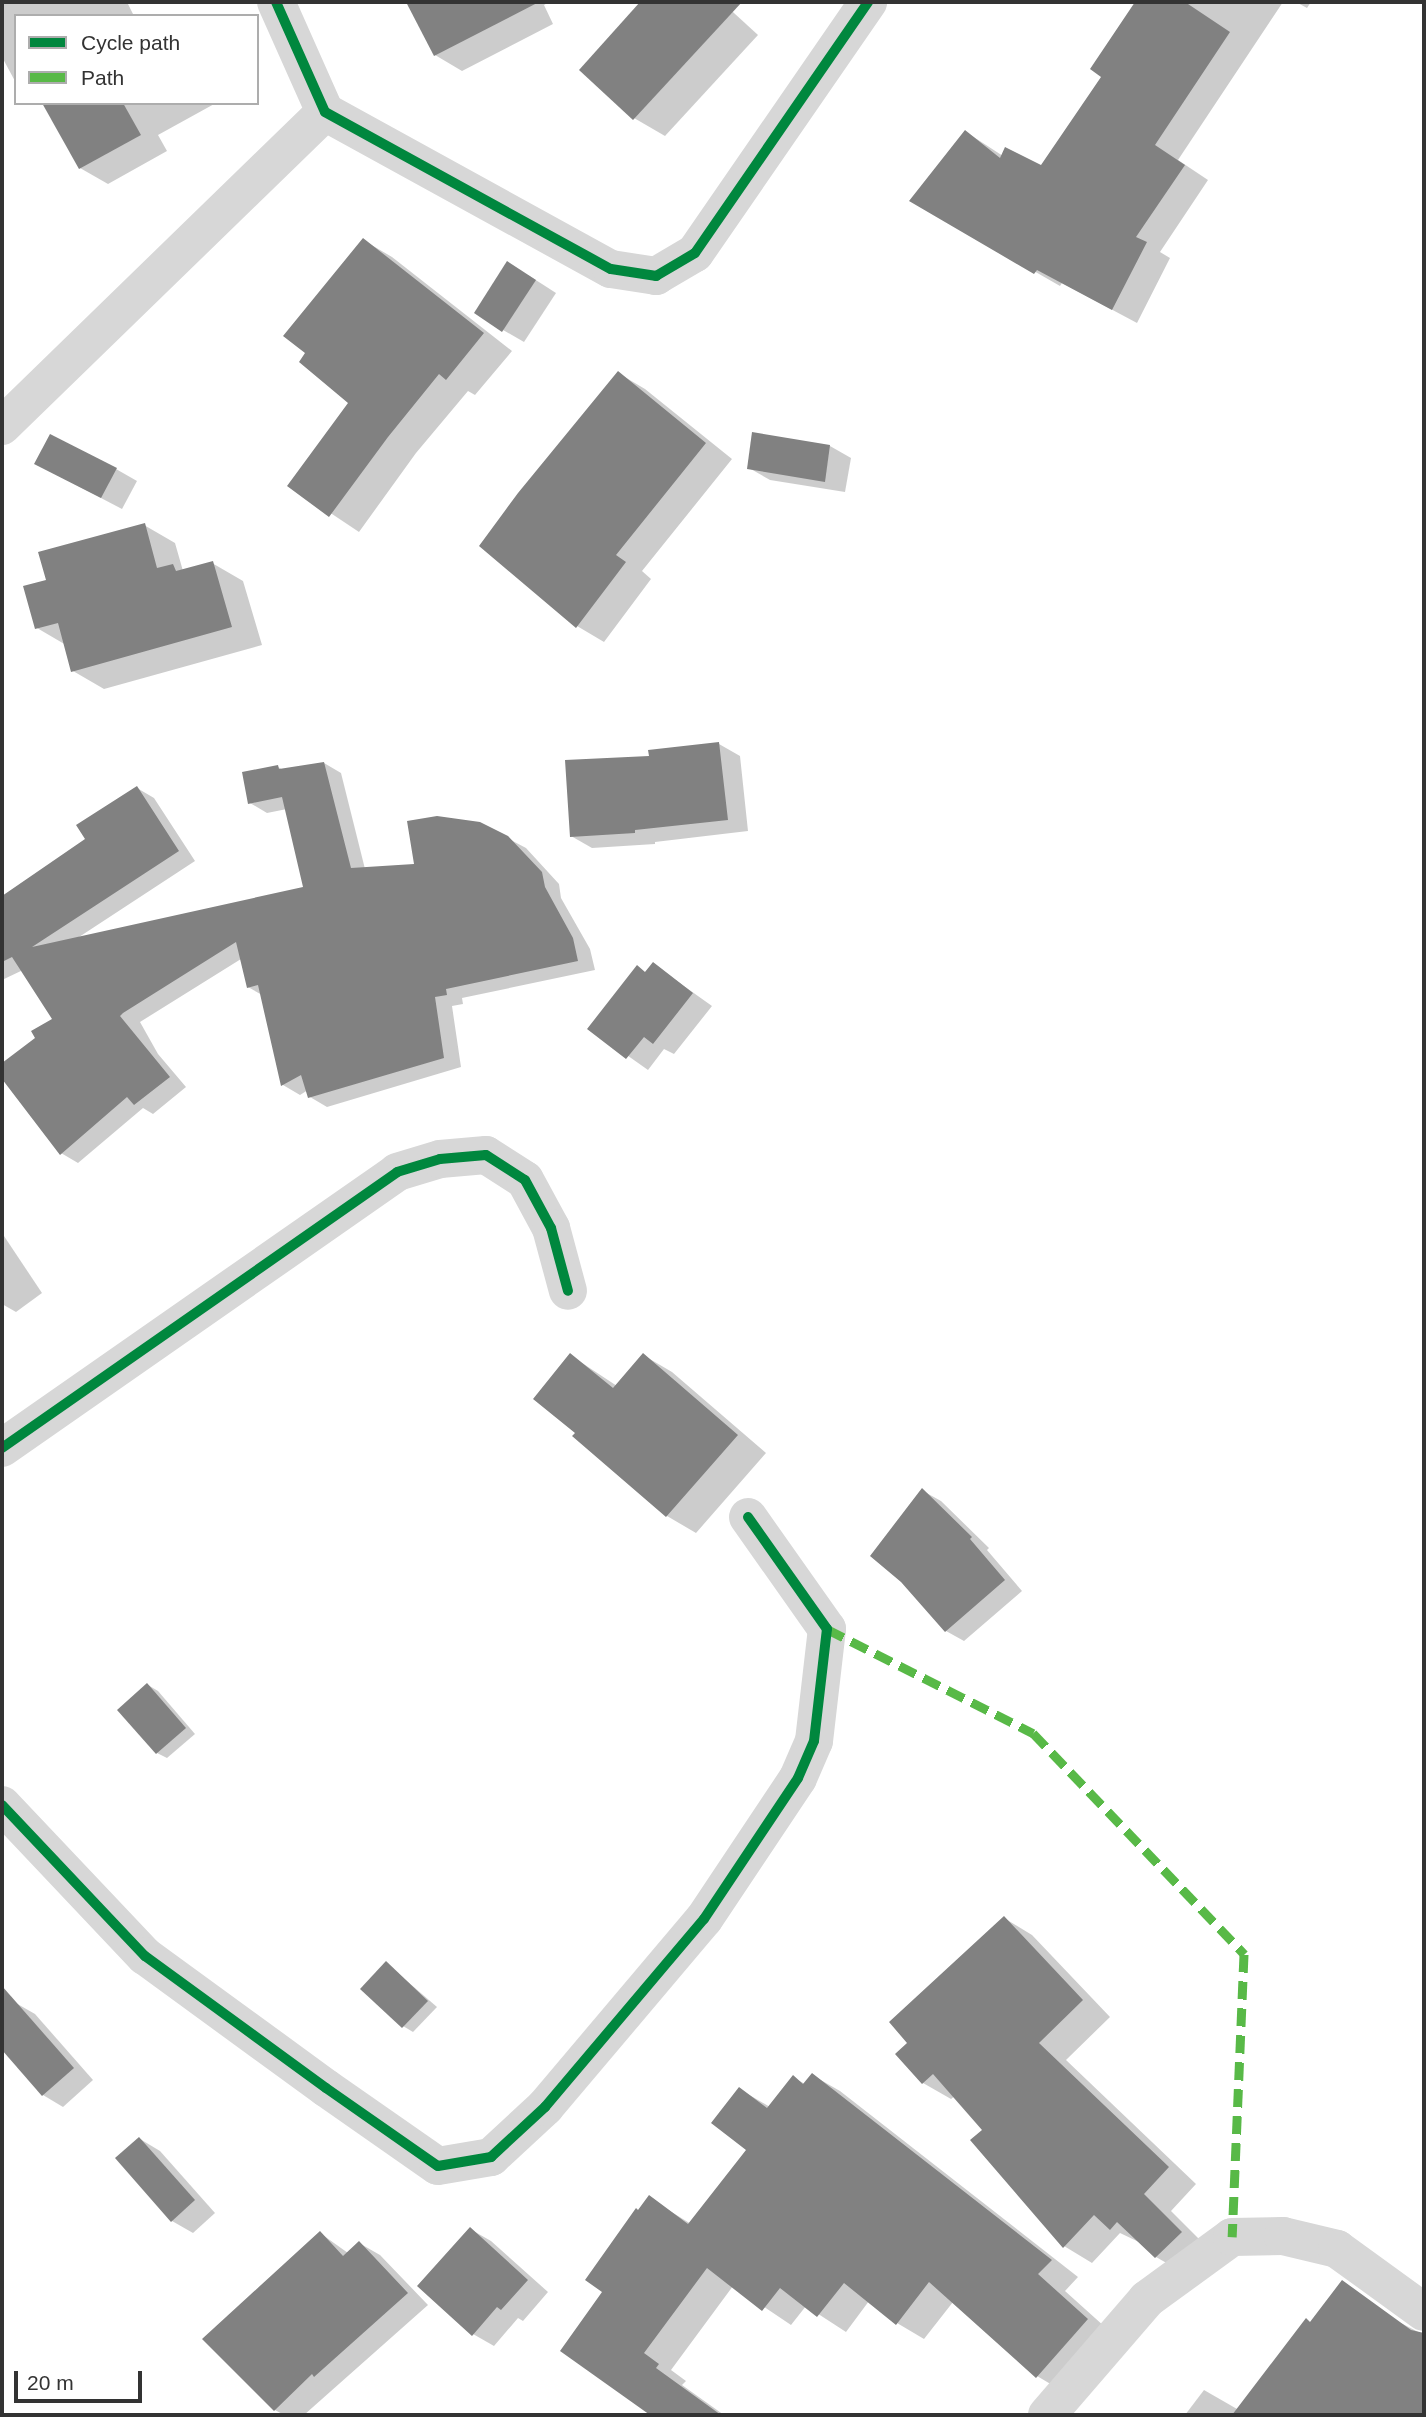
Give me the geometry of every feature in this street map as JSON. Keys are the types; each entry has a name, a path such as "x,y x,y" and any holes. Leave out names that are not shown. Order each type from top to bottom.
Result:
{"street":[{"path":"276,2 325,112 611,269 656,276 695,253 868,2"},
{"path":"2,426 325,112"},
{"path":"2,1448 397,1172 440,1159 486,1155 525,1180 551,1228 568,1291"},
{"path":"2,1805 145,1956 326,2088 438,2166 491,2157 545,2107 704,1919 798,1778 814,1741 827,1629 748,1517"},
{"path":"1047,2415 1147,2299 1233,2237 1283,2236 1337,2249 1424,2312"}],"building":[{"path":"406,2 539,2 434,56"},
{"path":"640,2 742,2 633,120 579,70"},
{"path":"1135,2 1185,2 1230,32 1155,145 1185,165 1136,237 1147,242 1112,310 1037,270 1034,274 909,201 965,130 1000,158 1005,147 1041,165 1101,77 1090,69"},
{"path":"43,105 124,105 141,135 79,169"},
{"path":"363,238 484,333 446,380 439,374 329,517 287,486 348,403 299,362 305,353 283,336"},
{"path":"507,261 536,280 502,332 474,313"},
{"path":"618,371 706,443 616,555 626,562 576,628 479,546 518,493"},
{"path":"752,432 830,445 825,482 747,469"},
{"path":"50,434 117,468 101,498 34,464"},
{"path":"145,523 157,568 173,564 176,571 213,561 232,627 71,672 58,623 35,629 23,586 46,580 38,552"},
{"path":"719,742 728,820 635,830 635,833 570,837 565,760 649,756 648,750"},
{"path":"324,762 351,868 414,864 407,821 437,816 480,822 508,836 542,872 545,887 573,938 578,961 446,989 447,995 435,997 444,1058 308,1098 301,1075 281,1086 258,985 247,988 236,942 120,1016 170,1077 134,1105 127,1097 60,1155 2,1079 2,1063 35,1038 31,1031 52,1019 12,957 2,962 2,896 85,839 76,825 137,786 179,851 32,947 303,887 282,797 248,804 242,772 278,765 279,769"},
{"path":"653,962 693,993 653,1044 644,1037 626,1059 587,1029 637,965 645,972"},
{"path":"570,1353 613,1388 643,1353 738,1435 666,1517 572,1436 575,1433 533,1399"},
{"path":"922,1488 972,1537 970,1539 1005,1580 945,1632 901,1582 870,1556"},
{"path":"147,1683 186,1728 156,1754 117,1710"},
{"path":"1004,1916 1083,2000 1039,2043 1169,2167 1144,2194 1182,2232 1155,2258 1117,2222 1110,2230 1094,2215 1063,2248 970,2140 982,2130 933,2074 922,2084 895,2054 907,2043 889,2022"},
{"path":"386,1961 428,2001 402,2028 360,1989"},
{"path":"2,1986 74,2068 42,2096 2,2050"},
{"path":"812,2073 1052,2260 1038,2274 1088,2319 1036,2378 929,2282 896,2325 844,2283 817,2317 780,2288 762,2311 707,2268 644,2353 659,2364 656,2368 721,2415 650,2415 560,2351 602,2292 585,2280 636,2208 638,2210 649,2195 688,2224 746,2150 711,2123 739,2087 767,2108 793,2075 803,2084"},
{"path":"139,2137 195,2200 171,2222 115,2158"},
{"path":"470,2227 528,2280 501,2310 497,2307 472,2336 417,2286"},
{"path":"320,2231 343,2256 359,2241 408,2293 314,2377 312,2374 274,2411 202,2339"},
{"path":"1342,2280 1411,2330 1424,2333 1424,2415 1232,2415 1306,2318 1310,2322"}],"marked path":[{"path":"827,1629 1033,1733 1244,1954 1232,2237"}],"cycle path":[{"path":"276,2 325,112 611,269 656,276 695,253 868,2"},
{"path":"2,1448 397,1172 440,1159 486,1155 525,1180 551,1228 568,1291"},
{"path":"2,1805 145,1956 326,2088 438,2166 491,2157 545,2107 704,1919 798,1778 814,1741 827,1629 748,1517"}]}
